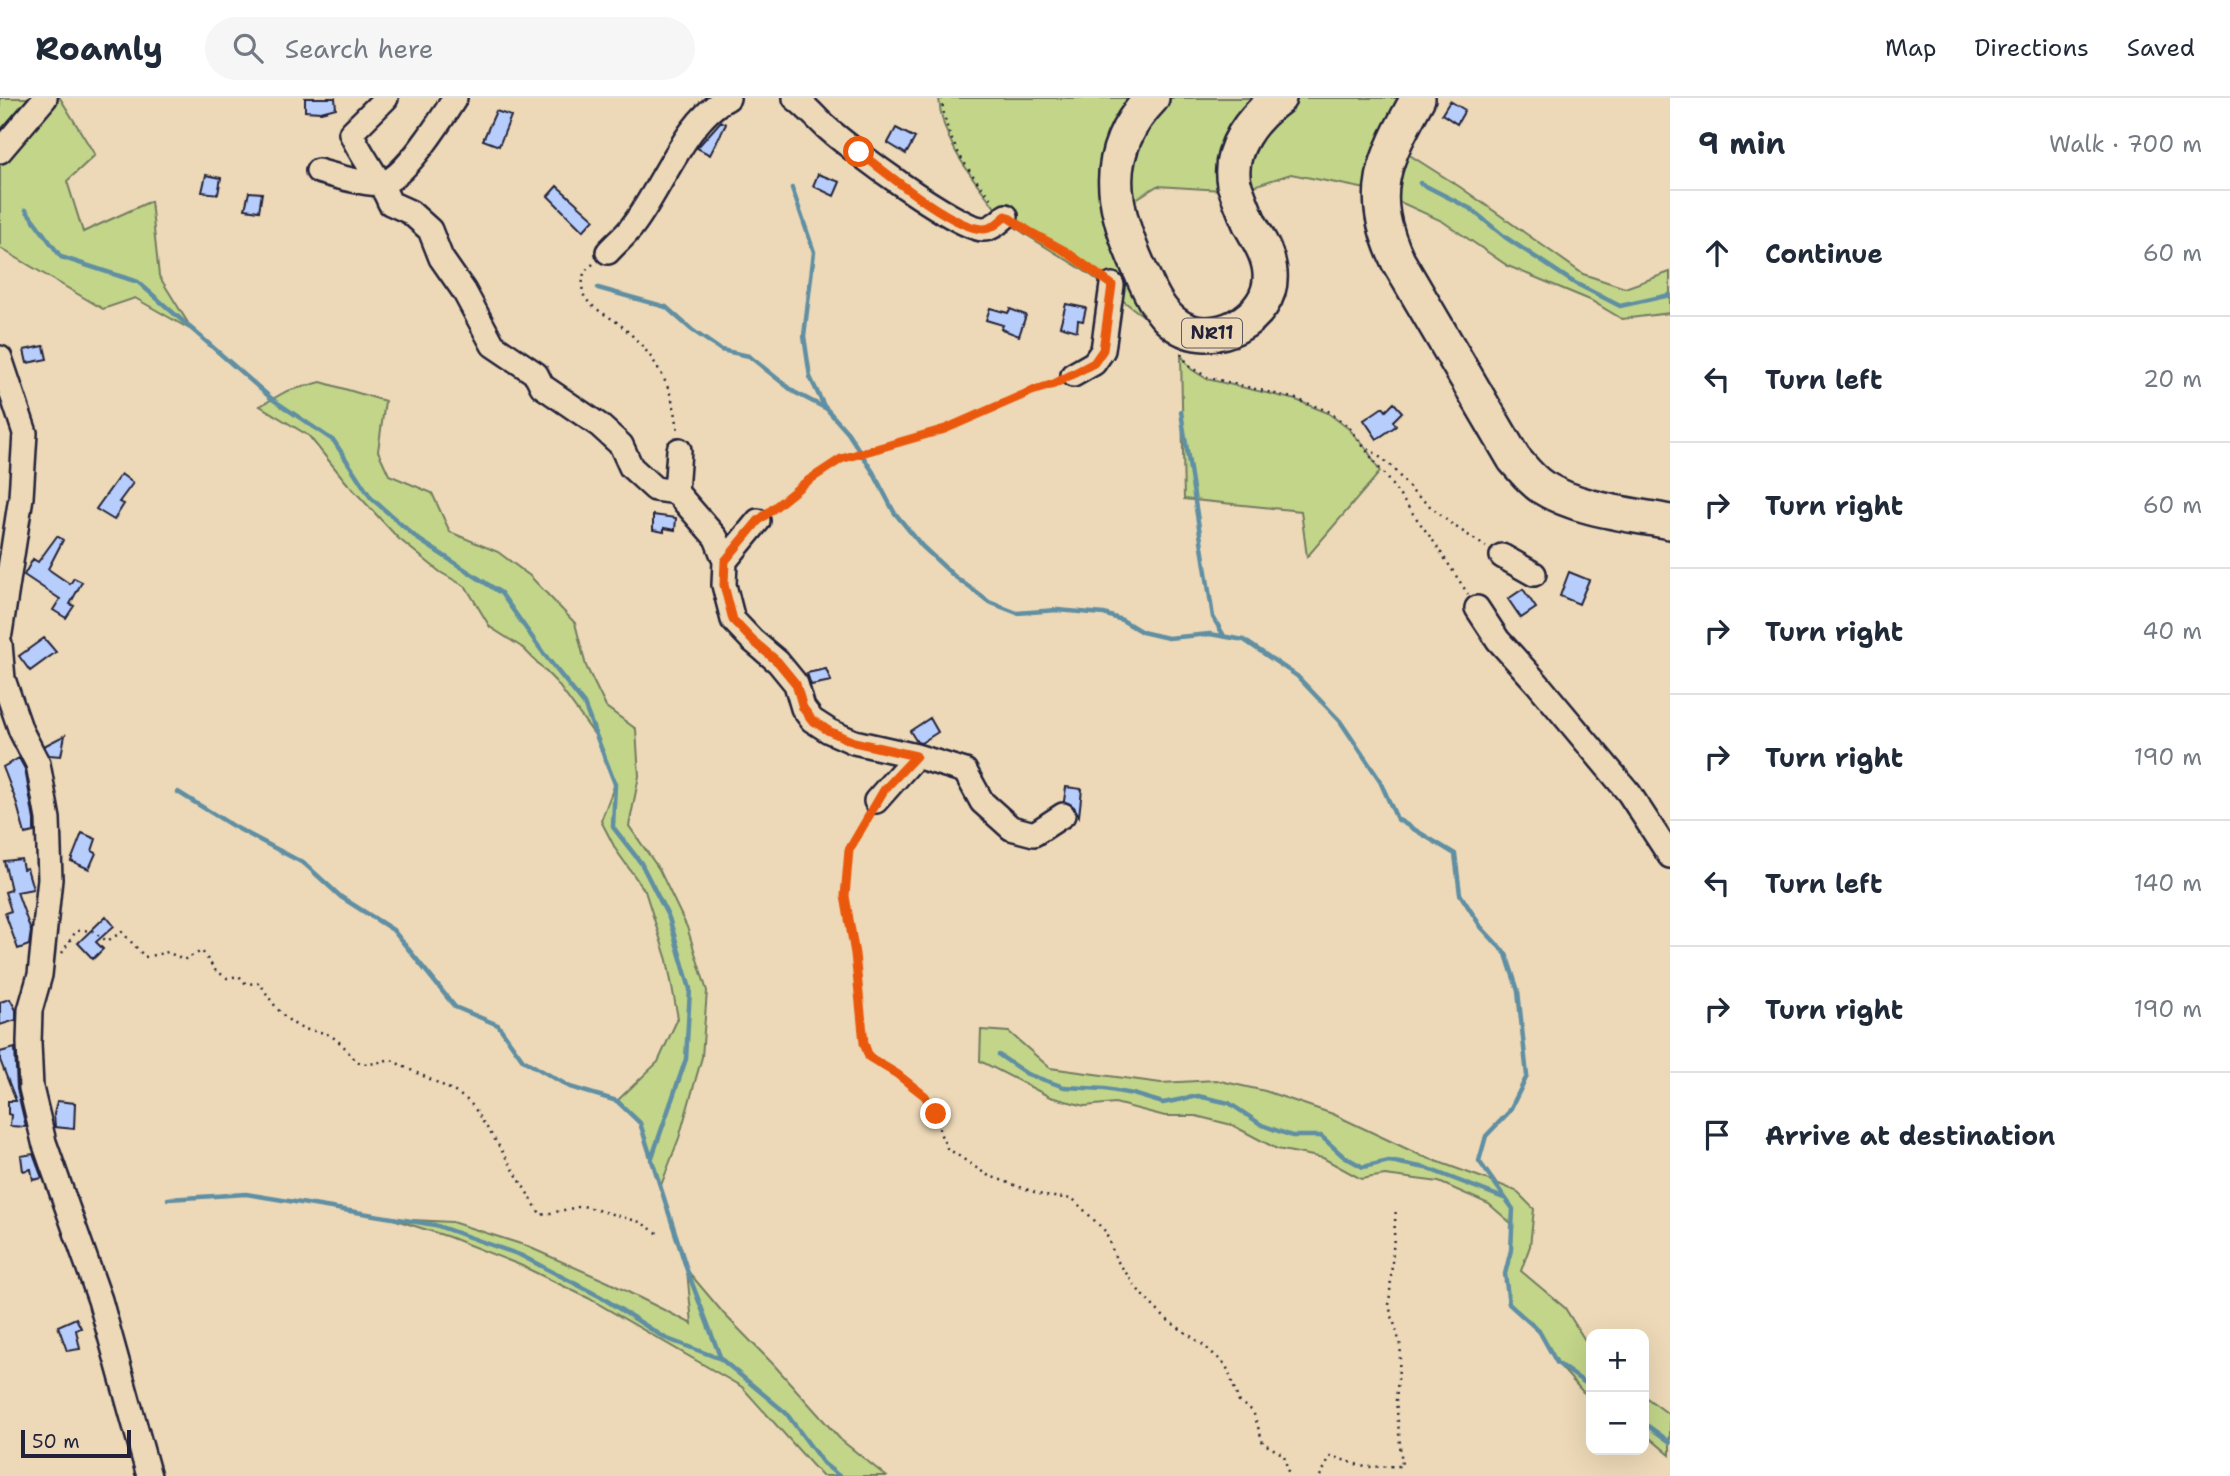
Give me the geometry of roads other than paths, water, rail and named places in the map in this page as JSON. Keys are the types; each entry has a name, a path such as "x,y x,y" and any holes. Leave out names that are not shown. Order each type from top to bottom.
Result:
{"highway":[{"name":"NR11","path":"1152,98 1129,128 1119,151 1114,175 1115,198 1126,239 1153,299 1175,324 1203,334 1227,331 1249,319 1266,297 1270,272 1262,245 1234,184 1233,162 1242,138 1279,98"},
{"path":"1418,98 1384,168 1380,190 1385,229 1398,261 1514,459 1540,486 1555,493 1597,508 1670,522"}],"street":[{"path":"0,151 45,98"},
{"path":"386,98 351,133 361,155 382,183 390,203 410,212 430,230 441,258 464,291 493,345 536,374 542,386 599,425 621,445 631,467 655,488 676,492 716,538 725,561 724,585 733,620 778,662 796,684 803,708 812,720 854,742 916,756 965,771 982,802 1011,828 1034,834 1063,815"},
{"path":"318,171 336,177 382,183 395,176 408,163 439,124 455,98"},
{"path":"608,252 631,228 696,126 717,104 728,98"},
{"path":"795,98 828,128 898,182 965,225 984,229 996,225 1006,216"},
{"path":"1073,375 1094,363 1103,350 1112,285"},
{"path":"0,358 25,433 21,497 0,633"},
{"path":"676,492 679,450"},
{"path":"725,561 758,521"},
{"path":"1502,556 1534,574"},
{"path":"1477,608 1497,640 1537,683 1629,793 1670,856"},
{"path":"0,644 3,679 21,731 38,764 48,819 50,879 40,975 30,1010 31,1088 44,1142 100,1300 149,1476"},
{"path":"876,801 916,756"}],"waterway":[{"path":"1420,183 1471,209 1505,237 1573,282 1620,306 1670,295"},
{"path":"792,188 814,252 804,336 810,377 824,406 848,433 894,512 922,546 954,576 989,602 1017,613 1057,610 1104,614 1122,620 1142,632 1168,638 1210,634 1244,640 1297,676 1340,721 1379,779 1397,819 1455,854 1460,894 1481,927 1506,954 1518,991 1527,1076 1509,1112 1486,1136 1479,1161 1513,1209 1511,1250 1505,1274 1509,1304 1539,1331 1557,1363 1586,1383"},
{"path":"26,210 61,257 138,282 272,399 334,441 371,498 418,539 501,593 584,704 615,784 613,827 641,863 669,918 690,989 686,1059 651,1160"},
{"path":"598,288 666,307 692,330 721,350 749,356 794,392 825,408"},
{"path":"1181,412 1213,617 1224,636"},
{"path":"178,792 233,826 305,864 341,897 393,930 455,1007 498,1025 523,1060 570,1087 617,1101 640,1123 687,1270 721,1359 786,1413 823,1463 839,1476"},
{"path":"999,1055 1027,1074 1064,1087 1105,1089 1163,1103 1198,1096 1229,1103 1262,1125 1292,1136 1321,1136 1343,1156 1363,1167 1389,1161 1426,1168 1506,1199"},
{"path":"168,1199 246,1194 435,1225 520,1255 601,1297 665,1338 721,1359"},
{"path":"1649,1427 1670,1442"}]}
